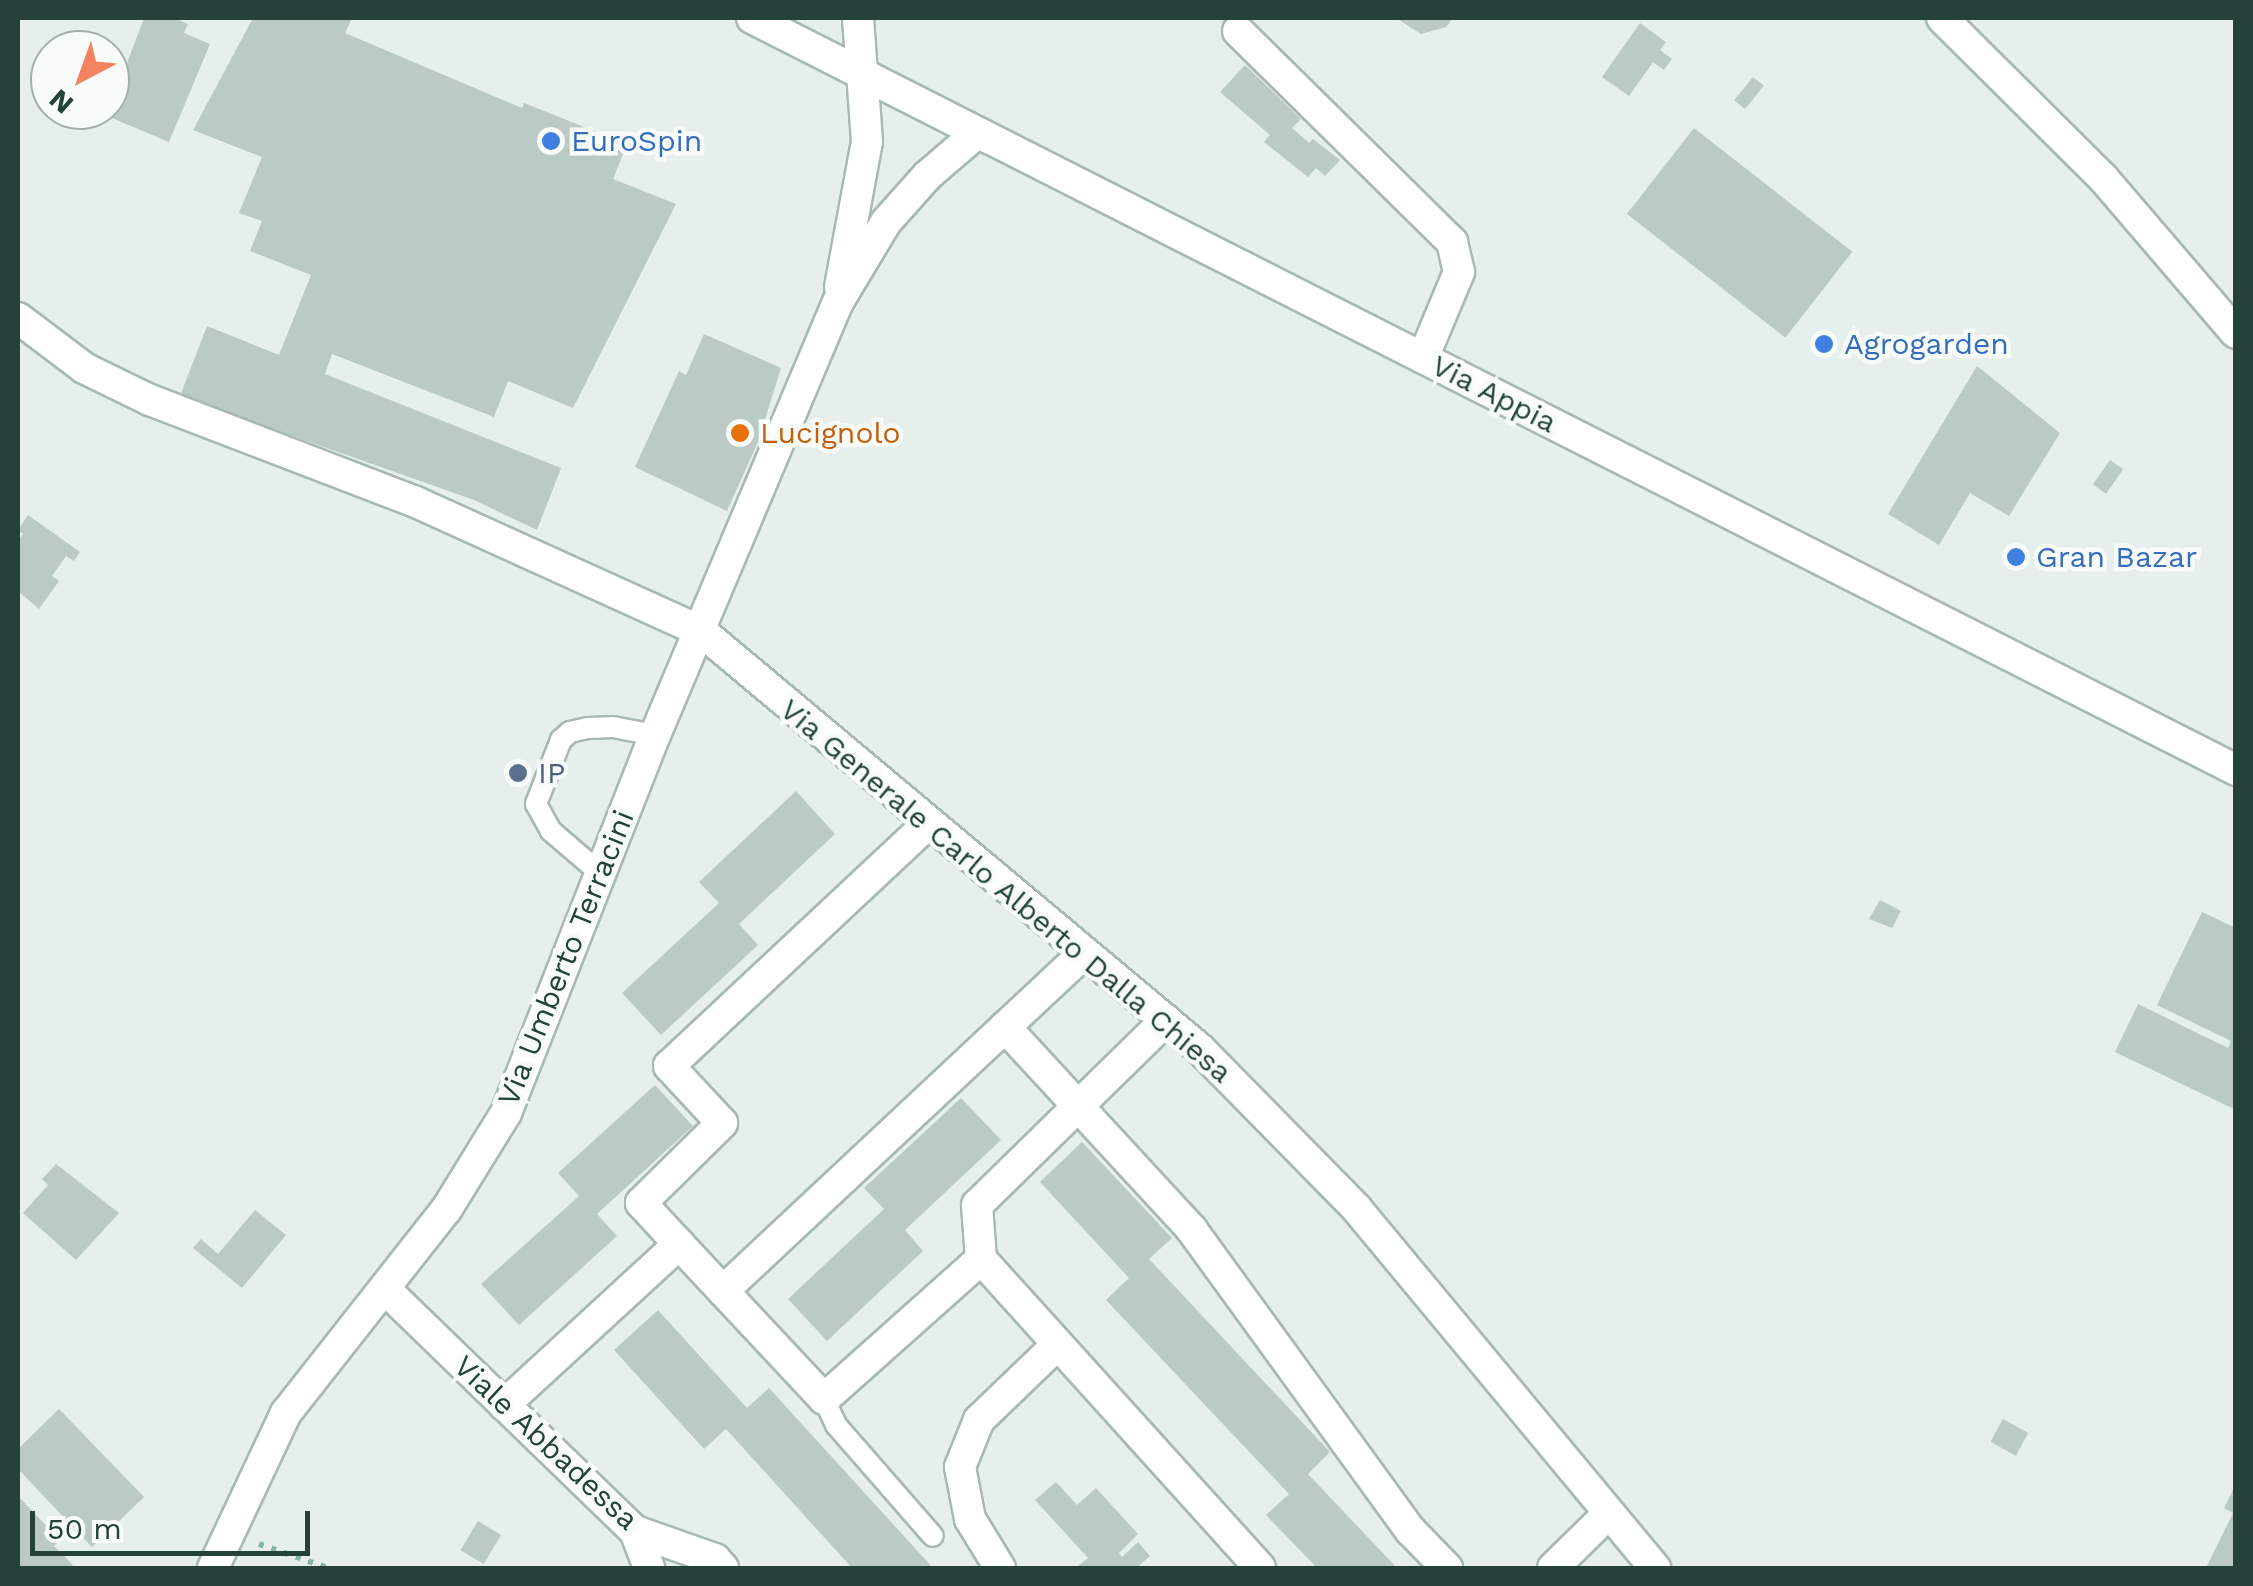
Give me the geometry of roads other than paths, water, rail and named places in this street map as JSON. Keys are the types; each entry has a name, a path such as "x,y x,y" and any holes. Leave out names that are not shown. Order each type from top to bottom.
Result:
{"street":[{"name":"Via Appia","path":"752,18 2236,770"},
{"path":"838,302 867,141 858,18"},
{"path":"1942,18 2103,178 2236,333"},
{"path":"1238,31 1452,242 1459,272 1423,358"},
{"path":"838,302 886,222 927,176 978,133"},
{"name":"Via Umberto Terracini","path":"213,1568 286,1413 446,1210 506,1113 656,735 838,302"},
{"name":"Via Generale Carlo Alberto Dalla Chiesa","path":"18,318 84,368 150,400 416,502 701,631 1200,1048 1357,1209 1655,1568"},
{"path":"928,824 669,1066 722,1123 641,1204 824,1399 981,1259"},
{"path":"723,1290 1084,953"},
{"path":"1166,1020 977,1205 981,1259 1260,1568"},
{"path":"1005,1027 1192,1230 1390,1503 1447,1568"},
{"path":"504,1405 679,1244"},
{"name":"Viale Abbadessa","path":"386,1290 634,1532 715,1559 724,1568"},
{"path":"1000,1568 970,1519 960,1467 979,1420 1056,1346"},
{"path":"1553,1568 1609,1514"},
{"path":"634,1532 649,1568"}],"lane":[{"path":"600,873 550,830 536,804 560,740 588,728 613,726 656,735"},
{"path":"824,1399 836,1425 933,1536"}],"place":[{"name":"EuroSpin","path":"551,141"},
{"name":"Agrogarden","path":"1824,344"},
{"name":"Lucignolo","path":"740,433"},
{"name":"Gran Bazar","path":"2016,557"},
{"name":"IP","path":"518,773"}]}
